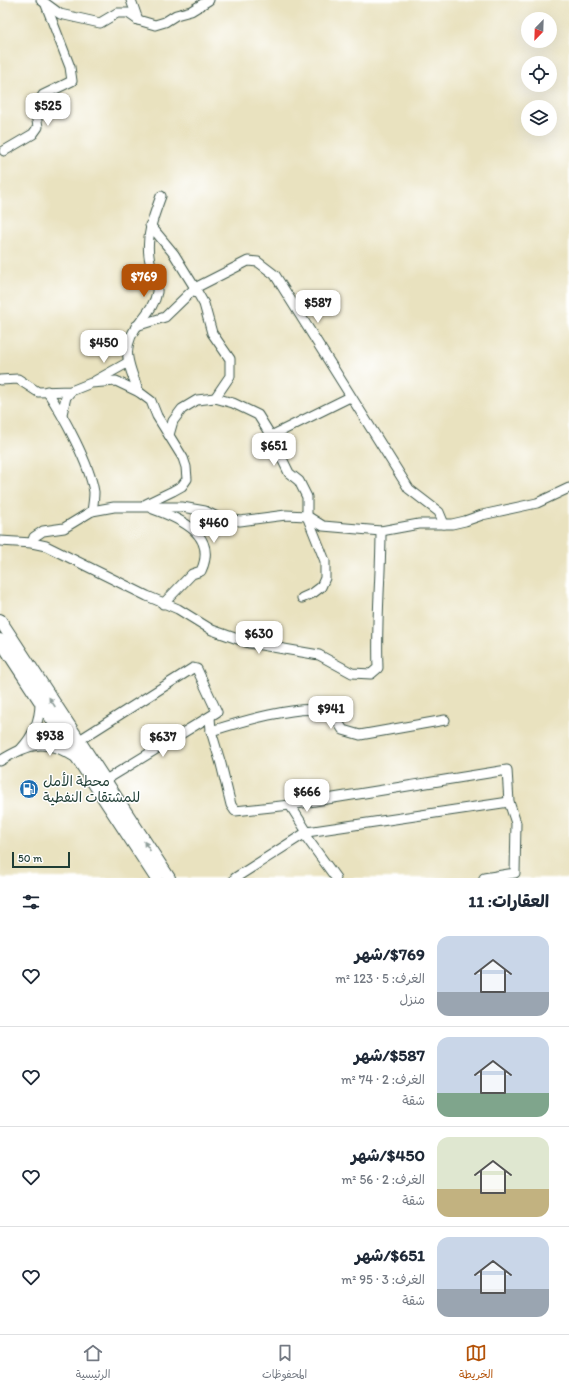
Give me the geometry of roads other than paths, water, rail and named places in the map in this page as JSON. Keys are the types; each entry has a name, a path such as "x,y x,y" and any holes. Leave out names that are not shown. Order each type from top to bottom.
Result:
{"main road":[{"path":"0,620 104,781 169,878"},
{"path":"0,640 156,878"}],"street":[{"path":"131,0 138,20"},
{"path":"44,2 60,14 100,23 117,13 128,13 138,20 155,25 165,22 176,15 191,11 209,0"},
{"path":"4,151 33,134 38,127 35,108 43,96 72,81 70,67 44,2"},
{"path":"139,392 127,363 128,342 136,326 152,308 157,291 149,255 150,226 161,196"},
{"path":"150,226 174,254 196,288 204,304 212,333 230,359 230,376 215,398"},
{"path":"136,326 164,317 196,288 248,261 258,262 274,274 334,367 350,397 409,489 439,512 444,524"},
{"path":"0,380 18,379 38,392 71,390 91,383 127,363"},
{"path":"91,383 116,381 139,392 151,401 157,416 186,467 186,479 182,486 143,506"},
{"path":"62,414 66,397 71,390"},
{"path":"47,391 62,414 80,452 94,493 92,511"},
{"path":"271,436 350,397"},
{"path":"169,435 173,421 182,409 197,400 215,398 233,403 258,416 271,436 288,473 299,481 307,497 307,516 325,561 325,578 321,587 313,594 302,598"},
{"path":"32,543 34,537 43,531 64,528 92,511 114,507 182,507 204,512 219,518 240,522 286,515 307,516 323,526 381,531 419,524 444,524 466,521 482,515 537,503 569,488"},
{"path":"143,506 174,516 198,532 204,546 206,560 201,570 192,574 163,604"},
{"path":"0,541 32,543 46,546 163,604 178,609 212,630 249,643 319,655 352,673 371,674 378,668 377,645 381,531"},
{"path":"78,741 193,668 197,669 217,712 104,781"},
{"path":"21,749 37,726 40,703"},
{"path":"211,731 254,718 302,710 324,711 339,723 343,730 360,735 445,720"},
{"path":"210,717 211,731 222,764 232,810 242,811 290,805 507,770 509,802 516,823 515,873 484,878"},
{"path":"0,761 21,749 33,745 47,745 62,749 78,760"},
{"path":"235,878 305,833 509,802"},
{"path":"290,805 305,833 336,878"}],"place":[{"name":"محطة الأمل للمشتقات النفطية","path":"29,789"}]}
